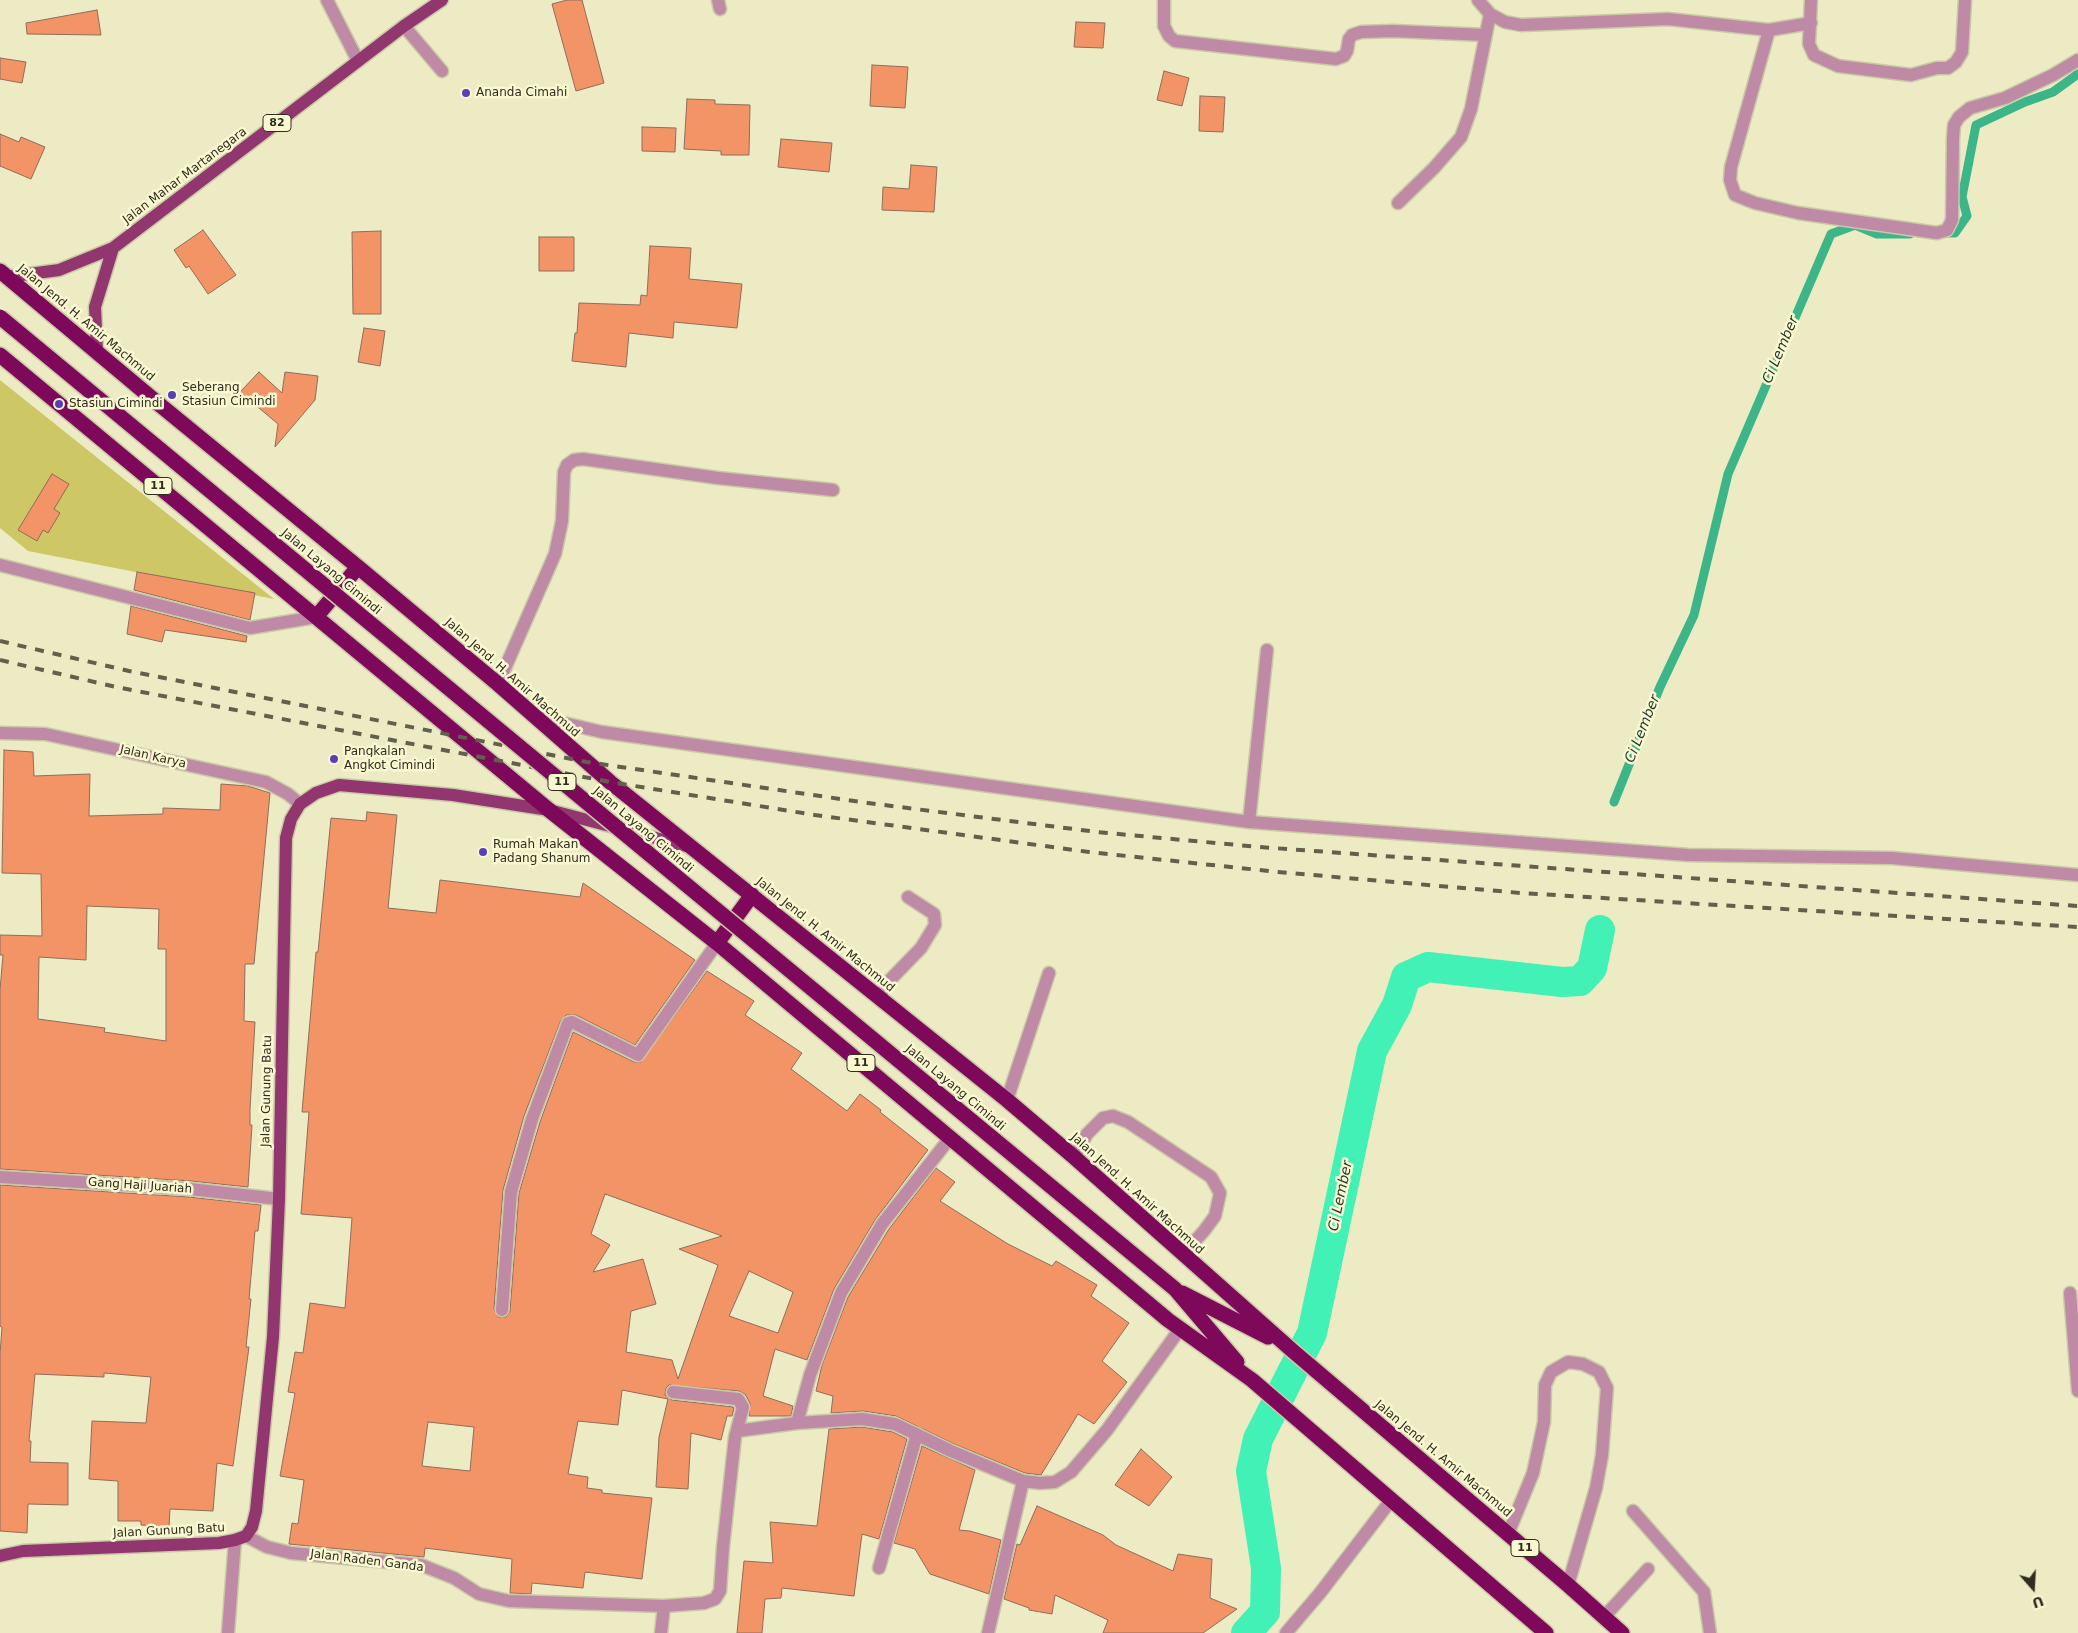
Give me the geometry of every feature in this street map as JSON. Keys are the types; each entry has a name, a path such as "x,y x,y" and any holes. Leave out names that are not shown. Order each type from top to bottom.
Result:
{"highway":[{"name":"Jalan Jend. H. Amir Machmud","path":"4,274 498,684 610,782 1007,1100 1074,1157 1290,1350 1622,1633"},
{"name":"Jalan Layang Cimindi","path":"0,317 1175,1289 1258,1385"},
{"name":"11","path":"0,355 549,810 717,942 1180,1328 1258,1385 1546,1633"},
{"path":"316,617 358,567"},
{"path":"717,942 752,895"},
{"name":"Jalan Layang Cimindi","path":"1175,1289 1290,1350"}],"main road":[{"name":"Jalan Mahar Martanegara","path":"4,274 59,270 113,248 404,26 442,0"},
{"path":"97,352 95,307 113,248"},
{"path":"300,804 316,793 339,785 453,795 549,810 694,848"},
{"name":"Jalan Gunung Batu","path":"0,1556 23,1551 219,1543 240,1538 252,1527 256,1511 273,1337 279,1199 286,838 291,819 300,804"}],"street":[{"path":"327,0 358,61"},
{"path":"1164,0 1164,26 1169,36 1175,41 1336,58 1344,56 1352,35 1361,32 1393,31 1486,35"},
{"path":"1478,0 1490,14 1505,22 1522,25 1668,19 1769,30 1811,23"},
{"path":"1811,0 1811,23 1808,44 1814,55 1838,66 1910,75 1937,68 1948,68 1956,62 1962,52 1965,0"},
{"path":"1398,204 1434,168 1461,137 1471,109 1490,14"},
{"path":"404,26 442,71"},
{"path":"1769,30 1731,167 1730,180 1735,194 1755,203 1798,213 1937,233 1948,230 1952,220 1953,139 1954,124 1958,117 1970,108 2005,98 2053,76 2078,60"},
{"path":"498,684 555,554 562,522 564,472 574,460 583,459 718,478 833,490"},
{"path":"0,565 250,628 316,617"},
{"path":"1249,822 1267,650"},
{"path":"534,716 602,732 1249,822 1688,855 1892,858 2078,875"},
{"name":"Jalan Karya","path":"0,733 45,734 104,745 266,782 288,794 300,804"},
{"path":"879,997 888,982 921,948 935,925 934,914 908,897"},
{"path":"502,1310 511,1192 532,1119 568,1023 572,1022 638,1055 717,942"},
{"path":"1007,1100 1049,973"},
{"path":"1074,1157 1087,1134 1103,1118 1113,1116 1128,1122 1211,1177 1220,1193 1215,1216 1204,1232 1183,1254"},
{"path":"797,1423 810,1374 841,1293 882,1224 950,1138"},
{"name":"Gang Haji Juariah","path":"0,1177 190,1189 279,1199"},
{"path":"2070,1293 2078,1392"},
{"path":"737,1431 797,1423 862,1419 895,1424 951,1452 1022,1481 1054,1482 1071,1472 1107,1430 1180,1328"},
{"path":"1508,1534 1533,1473 1544,1422 1545,1385 1552,1372 1568,1362 1583,1364 1599,1372 1607,1388 1602,1454 1596,1488 1568,1585"},
{"name":"Jalan Raden Ganda","path":"240,1538 291,1553 420,1565 454,1578 479,1594 509,1601 664,1606 704,1603 715,1599 720,1591 723,1547 737,1431 743,1407 738,1399 672,1392"},
{"path":"879,1568 917,1434"},
{"path":"988,1633 1022,1481"},
{"path":"1286,1633 1320,1593 1392,1499"},
{"path":"1633,1512 1704,1592 1710,1633"},
{"path":"228,1633 240,1538"},
{"path":"1604,1617 1648,1568"},
{"path":"661,1633 664,1606"}],"shaded area":[{"path":"0,380 274,599 28,551 0,528"}],"building":[{"path":"567,0 582,0 604,83 576,91 552,4"},
{"path":"97,10 101,35 27,34 26,23"},
{"path":"1076,22 1105,23 1103,48 1074,47"},
{"path":"0,58 26,62 22,83 0,79"},
{"path":"872,65 908,67 905,108 870,106"},
{"path":"1164,71 1189,78 1182,106 1157,100"},
{"path":"1200,96 1225,97 1223,132 1199,131"},
{"path":"687,99 715,100 715,104 750,105 749,155 721,155 721,151 684,149"},
{"path":"642,127 676,128 675,152 642,151"},
{"path":"0,134 19,142 21,137 45,147 31,179 0,166"},
{"path":"781,139 832,143 829,172 778,167"},
{"path":"911,165 937,167 934,212 882,210 883,187 909,189"},
{"path":"203,230 236,275 208,294 189,266 186,268 174,250"},
{"path":"381,231 381,314 353,314 352,232"},
{"path":"539,237 574,237 574,271 539,271"},
{"path":"650,246 691,248 689,279 742,284 737,328 674,322 673,338 629,333 626,367 572,361 575,333 577,333 579,303 640,305 641,295 647,296"},
{"path":"364,328 385,331 380,366 358,362"},
{"path":"259,372 282,393 285,372 318,376 315,400 275,447 278,424 240,392"},
{"path":"52,474 69,484 54,509 60,513 48,533 43,530 37,541 18,530"},
{"path":"137,572 255,593 250,620 134,590"},
{"path":"131,606 247,636 246,642 165,630 162,642 127,634"},
{"path":"4,750 33,752 34,776 90,774 89,816 163,814 163,808 220,810 221,784 248,786 270,793 254,964 245,964 244,1021 255,1022 248,1187 191,1181 0,1169 0,990 3,955 0,955 0,935 42,936 41,874 2,873","holes":["87,906 159,909 158,949 166,949 166,1041 104,1032 105,1028 38,1019 39,957 86,960"]},
{"path":"367,812 397,815 388,908 436,913 440,880 580,897 583,883 695,960 635,1045 576,1015 566,1015 561,1020 524,1116 503,1190 494,1309 498,1317 506,1317 510,1311 519,1193 540,1122 573,1032 634,1062 641,1062 707,971 754,1001 745,1015 802,1053 791,1069 847,1111 860,1094 928,1150 875,1220 834,1289 807,1360 775,1349 763,1396 793,1406 791,1416 749,1416 750,1403 745,1394 739,1391 669,1385 666,1388 665,1395 672,1400 734,1408 732,1416 727,1416 721,1440 691,1433 688,1489 656,1487 659,1437 668,1399 622,1390 618,1425 578,1421 568,1474 588,1477 587,1488 602,1490 602,1493 652,1498 642,1579 585,1572 583,1588 532,1583 531,1594 510,1593 512,1559 425,1548 424,1557 289,1544 292,1523 298,1524 304,1480 280,1476 295,1393 288,1392 295,1352 303,1353 310,1303 345,1308 352,1218 301,1214 309,1112 302,1112 316,952 318,952 331,818 366,821","holes":["605,1194 722,1236 679,1249 718,1265 678,1379 672,1360 626,1352 631,1311 656,1304 643,1259 593,1272 610,1245 591,1234","749,1271 793,1292 778,1333 729,1316","428,1422 474,1427 470,1471 422,1466"]},
{"path":"936,1168 955,1182 940,1201 1008,1244 1052,1266 1056,1261 1097,1285 1091,1296 1129,1323 1102,1361 1127,1382 1094,1424 1078,1414 1041,1475 1025,1473 954,1444 896,1416 863,1411 831,1413 833,1396 816,1391 822,1365 848,1297 889,1229"},
{"path":"0,1185 189,1197 261,1205 258,1231 255,1231 249,1299 251,1299 246,1347 249,1347 233,1466 217,1463 213,1511 170,1509 169,1527 141,1525 141,1521 118,1521 118,1481 89,1479 92,1421 146,1423 151,1377 104,1373 104,1377 35,1374 29,1441 31,1441 30,1462 68,1463 68,1505 28,1504 27,1533 0,1531 0,1354 2,1327 0,1326"},
{"path":"862,1427 893,1432 907,1439 879,1539 862,1534 854,1596 782,1588 781,1598 765,1599 762,1633 737,1633 744,1561 773,1563 770,1522 817,1526 829,1429"},
{"path":"922,1446 975,1470 959,1530 970,1531 1001,1540 989,1594 930,1574 915,1549 894,1543"},
{"path":"1141,1449 1172,1477 1149,1506 1115,1485"},
{"path":"1037,1506 1103,1535 1116,1545 1173,1571 1178,1554 1212,1559 1210,1598 1237,1609 1203,1633 1103,1633 1108,1620 1055,1595 1052,1614 1029,1610 1029,1608 1004,1599 1017,1544 1020,1545"}],"waterway":[{"name":"Ci Lember","path":"1940,233 1955,233 1967,216 1962,197 1976,125 2025,102 2053,92 2078,74"},
{"name":"Ci Lember","path":"1614,802 1660,687 1694,615 1728,474 1831,234 1855,225 1877,234 1910,234"},
{"name":"Ci Lember","path":"1246,1633 1265,1612 1266,1568 1251,1471 1258,1439 1312,1333 1372,1051 1397,1005 1406,977 1428,967 1562,982 1580,981 1592,968 1600,930"}],"railway":[{"path":"0,641 129,671 587,762 868,803 1097,832 1259,847 2078,906"},
{"path":"0,660 116,687 610,782 815,815 1089,852 1278,872 1521,893 2078,927"}],"place":[{"name":"Ananda Cimahi","path":"466,93"},
{"name":"Seberang Stasiun Cimindi","path":"172,395"},
{"name":"Stasiun Cimindi","path":"59,404"},
{"name":"Pangkalan Angkot Cimindi","path":"334,759"},
{"name":"Rumah Makan Padang Shanum","path":"483,852"}]}
